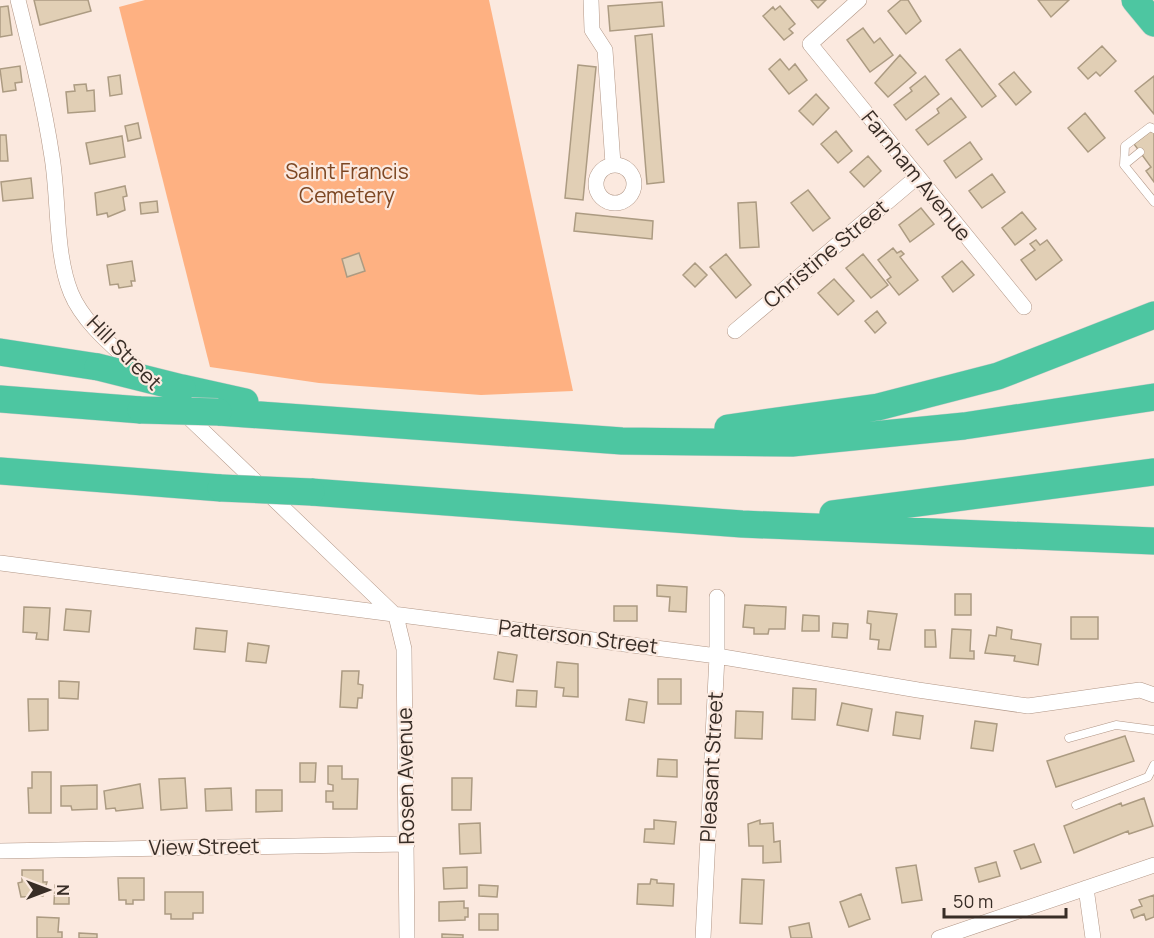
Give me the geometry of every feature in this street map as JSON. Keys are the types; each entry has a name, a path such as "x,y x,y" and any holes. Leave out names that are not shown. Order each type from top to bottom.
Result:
{"highway":[{"path":"1135,0 1154,23"},
{"path":"622,441 878,406 998,376 1154,315"},
{"path":"0,352 98,367 314,417"},
{"path":"0,399 141,410 314,417 622,441 792,443 964,426 1154,397"},
{"path":"0,471 742,524 1154,541"},
{"path":"742,524 868,511 1154,472"}],"street":[{"name":"Hill Street","path":"18,0 36,69 52,157 65,270 71,294 86,316 113,345 396,616"},
{"path":"591,0 592,30 604,50 613,164"},
{"name":"Farnham Avenue","path":"859,0 810,44 1024,307"},
{"name":"Christine Street","path":"735,331 917,177"},
{"name":"Patterson Street","path":"0,563 717,656 1028,706 1140,690 1154,695"},
{"name":"Pleasant Street","path":"704,938 717,656 717,597"},
{"name":"Rosen Avenue","path":"396,616 404,649 407,938"},
{"name":"View Street","path":"0,850 407,844"},
{"path":"939,938 1154,865"},
{"path":"1086,888 1093,938"}],"lane":[{"path":"1154,129 1150,127 1125,146 1124,165 1154,202"},
{"path":"1124,165 1140,152"},
{"path":"1069,738 1116,725 1154,730"},
{"path":"1076,805 1148,777 1154,765"}],"green space":[{"name":"Saint Francis Cemetery","path":"145,0 489,0 573,391 481,395 319,383 210,367 119,7"}],"building":[{"path":"34,0 88,0 91,11 40,25"},
{"path":"811,0 826,0 818,8"},
{"path":"901,0 908,0 921,21 906,34 888,11"},
{"path":"1038,0 1069,0 1051,17"},
{"path":"662,2 664,26 610,31 608,6"},
{"path":"8,6 12,35 0,37 0,7"},
{"path":"780,6 795,24 789,29 793,33 784,40 763,16 773,7 775,10"},
{"path":"863,28 874,43 880,38 893,55 870,72 847,40"},
{"path":"652,34 664,182 647,184 635,36"},
{"path":"1102,46 1116,61 1100,76 1096,72 1088,79 1078,68"},
{"path":"960,49 996,96 982,107 946,60"},
{"path":"900,55 916,73 888,97 875,83"},
{"path":"780,59 789,70 795,64 807,80 789,94 769,69"},
{"path":"578,65 596,67 583,200 565,198"},
{"path":"20,66 22,82 15,83 16,90 3,92 0,69"},
{"path":"1014,72 1031,92 1016,105 999,84"},
{"path":"120,75 122,94 110,96 108,77"},
{"path":"925,76 939,94 906,120 894,105 912,91 910,88"},
{"path":"1154,76 1154,114 1135,91"},
{"path":"86,84 87,91 94,90 95,111 68,113 66,92 75,91 74,85"},
{"path":"816,94 829,108 813,125 799,111"},
{"path":"951,98 966,117 928,145 916,130 939,113 937,109"},
{"path":"1085,113 1105,138 1088,152 1068,128"},
{"path":"138,123 141,138 128,141 125,126"},
{"path":"1152,130 1154,133 1154,182 1146,171 1151,167 1134,144"},
{"path":"836,131 852,151 838,163 821,144"},
{"path":"0,135 6,135 8,161 0,161"},
{"path":"122,136 125,157 90,164 86,143"},
{"path":"970,142 982,159 956,178 944,161"},
{"path":"868,156 881,171 864,187 850,172"},
{"path":"992,174 1005,192 982,208 969,191"},
{"path":"31,178 33,198 3,201 1,182"},
{"path":"125,186 127,196 123,197 125,210 108,217 107,213 97,215 95,193"},
{"path":"808,190 830,218 813,231 791,203"},
{"path":"157,201 158,212 141,214 140,203"},
{"path":"756,202 759,247 740,248 738,203"},
{"path":"921,208 934,224 910,242 899,225"},
{"path":"1022,212 1036,229 1015,245 1002,228"},
{"path":"576,213 653,221 652,239 574,231"},
{"path":"1036,240 1040,245 1047,240 1062,260 1036,280 1021,260 1035,250 1030,244"},
{"path":"893,248 897,253 901,251 904,254 900,257 918,280 899,295 887,280 891,277 878,260"},
{"path":"359,253 365,271 347,277 342,259"},
{"path":"726,254 751,285 736,298 710,267"},
{"path":"863,254 888,285 871,298 846,268"},
{"path":"132,261 135,281 131,281 132,286 119,288 118,284 110,285 107,265"},
{"path":"962,261 974,275 953,292 942,277"},
{"path":"695,263 707,275 695,287 683,275"},
{"path":"834,279 854,301 838,315 818,293"},
{"path":"877,311 886,323 875,333 865,321"},
{"path":"657,585 687,587 686,612 669,611 670,597 657,596"},
{"path":"955,594 971,594 971,615 955,615"},
{"path":"745,605 786,607 785,629 769,629 768,634 754,634 754,628 743,627"},
{"path":"614,606 637,606 637,621 614,621"},
{"path":"24,607 50,608 48,640 36,639 37,633 23,632"},
{"path":"66,609 91,611 89,632 64,630"},
{"path":"868,611 897,614 890,650 878,649 879,640 870,639 871,624 867,623"},
{"path":"803,615 819,616 819,631 802,631"},
{"path":"1071,617 1098,617 1098,639 1071,639"},
{"path":"833,623 848,624 847,638 832,637"},
{"path":"997,627 1012,630 1011,639 1041,644 1038,665 1014,661 1015,656 985,653 989,635 996,636"},
{"path":"196,628 227,631 225,652 194,649"},
{"path":"952,629 971,630 970,651 974,651 974,659 950,658"},
{"path":"925,630 935,630 936,647 925,647"},
{"path":"248,643 269,646 266,663 246,661"},
{"path":"498,652 517,655 513,682 494,679"},
{"path":"557,662 578,664 578,697 563,696 564,688 555,687"},
{"path":"342,671 359,671 358,684 363,685 362,698 358,698 357,708 340,707"},
{"path":"658,679 681,679 681,704 658,704"},
{"path":"59,681 79,682 78,699 59,698"},
{"path":"793,688 816,689 815,720 792,719"},
{"path":"517,690 537,691 536,707 516,706"},
{"path":"28,699 48,699 48,730 29,731"},
{"path":"629,699 647,702 644,723 626,720"},
{"path":"842,703 872,709 868,731 837,725"},
{"path":"736,711 763,712 762,739 735,738"},
{"path":"896,712 923,716 920,739 893,735"},
{"path":"975,721 997,724 993,751 971,748"},
{"path":"1125,736 1134,761 1056,787 1047,761"},
{"path":"658,759 677,760 677,777 657,776"},
{"path":"300,763 316,763 315,782 300,782"},
{"path":"328,766 342,766 342,779 358,779 357,809 333,809 333,802 326,802 326,791 333,791 333,785 328,784"},
{"path":"32,772 51,772 51,813 29,813 28,788 32,788"},
{"path":"185,778 187,808 161,810 159,779"},
{"path":"452,778 472,778 471,810 452,810"},
{"path":"140,784 143,808 116,811 115,808 106,809 104,791"},
{"path":"97,785 97,809 72,810 71,806 61,806 61,786"},
{"path":"231,788 232,810 206,811 205,789"},
{"path":"256,790 282,790 282,811 256,812"},
{"path":"1144,798 1153,826 1129,834 1128,831 1074,853 1064,826 1121,803 1122,806"},
{"path":"654,820 676,822 674,844 644,842 645,829 654,829"},
{"path":"760,820 760,824 773,823 774,842 780,841 781,862 763,863 763,846 749,846 748,824"},
{"path":"480,823 481,853 460,854 459,824"},
{"path":"1034,844 1041,862 1021,869 1014,851"},
{"path":"996,862 1000,876 979,882 975,868"},
{"path":"916,865 922,900 902,903 896,868"},
{"path":"467,867 467,888 444,889 443,868"},
{"path":"22,870 43,870 43,882 47,882 43,896 21,897 18,883 22,882"},
{"path":"118,878 144,878 144,900 133,900 133,904 126,904 126,900 119,900"},
{"path":"651,879 657,880 657,883 674,884 673,906 637,904 638,884 650,884"},
{"path":"742,879 764,880 762,924 740,923"},
{"path":"55,885 69,886 69,904 54,904"},
{"path":"479,885 498,886 497,897 479,896"},
{"path":"165,892 203,892 203,913 193,913 193,919 171,919 171,914 165,914"},
{"path":"861,894 870,919 849,927 840,902"},
{"path":"1154,895 1154,917 1146,920 1144,914 1134,918 1131,910 1142,906 1139,900"},
{"path":"464,901 464,908 468,908 468,917 465,917 465,920 439,921 439,902"},
{"path":"479,914 498,914 498,930 479,930"},
{"path":"37,917 59,918 58,932 62,932 62,938 37,938"},
{"path":"809,923 812,938 791,938 789,927"},
{"path":"79,933 97,934 97,938 79,938"},
{"path":"442,934 463,935 463,938 442,938"}]}
